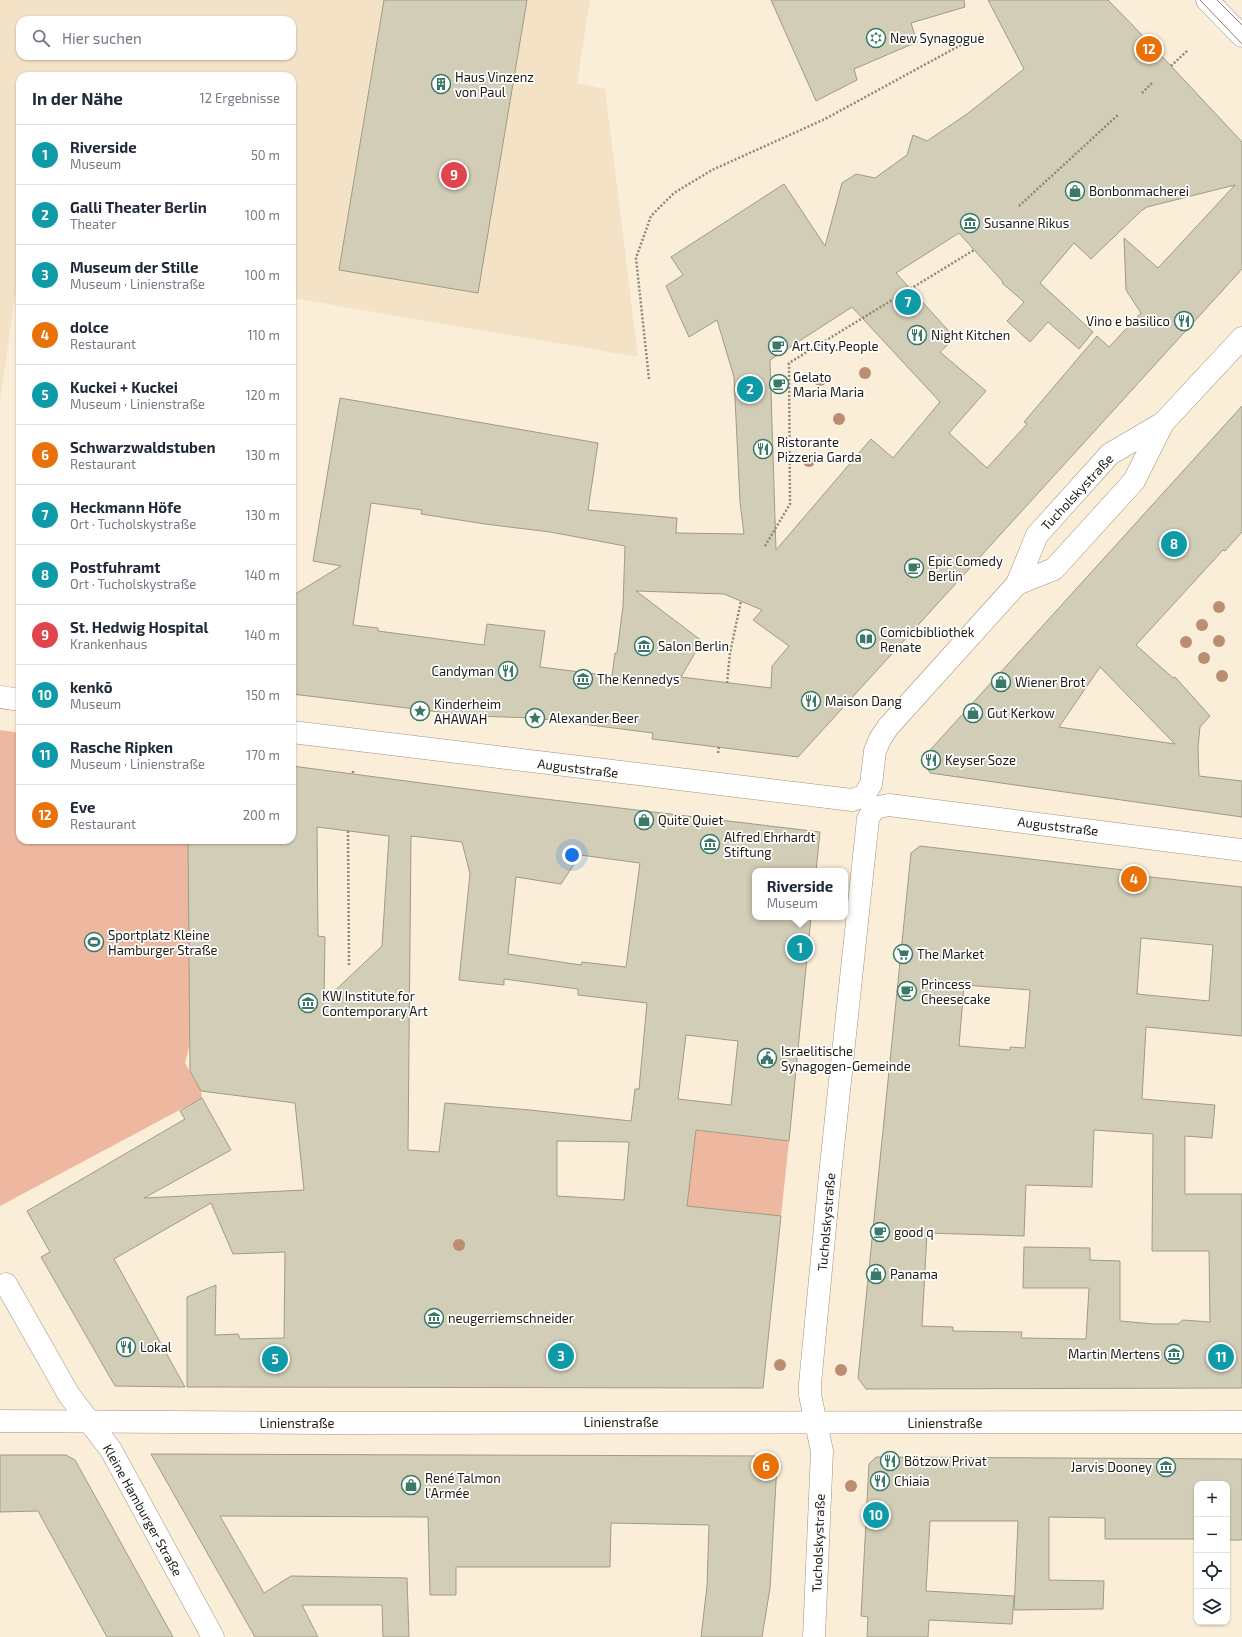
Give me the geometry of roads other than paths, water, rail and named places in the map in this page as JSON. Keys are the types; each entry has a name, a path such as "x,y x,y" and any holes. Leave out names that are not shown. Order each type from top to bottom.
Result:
{"street":[{"path":"1207,0 1242,36"},
{"name":"Tucholskystraße","path":"1017,584 1054,568 1134,481 1163,424 1242,338"},
{"name":"Tucholskystraße","path":"814,1637 822,1451 810,1395 810,1384 830,1175 875,752 880,739 888,727 1017,584 1037,535 1110,454 1163,424"},
{"path":"0,697 16,699"},
{"name":"Auguststraße","path":"296,732 832,799 912,807 1242,850"},
{"name":"Kleine Hamburger Straße","path":"6,1284 69,1395 113,1453 213,1637"},
{"name":"Linienstraße","path":"0,1421 269,1423 1242,1422"}],"tram line":[{"path":"1200,0 1242,44"},
{"path":"1217,0 1242,25"}],"place":[{"name":"New Synagogue","path":"876,38"},
{"name":"Eve","path":"1149,49"},
{"name":"Haus Vinzenz von Paul","path":"441,84"},
{"name":"St. Hedwig Hospital","path":"454,175"},
{"name":"Bonbonmacherei","path":"1075,191"},
{"name":"Susanne Rikus","path":"970,223"},
{"name":"Heckmann Höfe","path":"908,302"},
{"name":"Vino e basilico","path":"1184,321"},
{"name":"Night Kitchen","path":"917,335"},
{"name":"Art.City.People","path":"778,346"},
{"name":"Gelato Maria Maria","path":"779,384"},
{"name":"Galli Theater Berlin","path":"750,389"},
{"name":"Ristorante Pizzeria Garda","path":"763,449"},
{"name":"Postfuhramt","path":"1174,544"},
{"name":"Epic Comedy Berlin","path":"914,568"},
{"name":"Comicbibliothek Renate","path":"866,639"},
{"name":"Salon Berlin","path":"644,646"},
{"name":"Candyman","path":"508,671"},
{"name":"The Kennedys","path":"583,679"},
{"name":"Wiener Brot","path":"1001,682"},
{"name":"Maison Dang","path":"811,701"},
{"name":"Kinderheim AHAWAH","path":"420,711"},
{"name":"Gut Kerkow","path":"973,713"},
{"name":"Alexander Beer","path":"535,718"},
{"name":"Keyser Soze","path":"931,760"},
{"name":"Quite Quiet","path":"644,820"},
{"name":"Alfred Ehrhardt Stiftung","path":"710,844"},
{"name":"dolce","path":"1134,879"},
{"name":"Sportplatz Kleine Hamburger Straße","path":"94,942"},
{"name":"Riverside","path":"800,948"},
{"name":"The Market","path":"903,954"},
{"name":"Princess Cheesecake","path":"907,991"},
{"name":"KW Institute for Contemporary Art","path":"308,1003"},
{"name":"Israelitische Synagogen-Gemeinde","path":"767,1058"},
{"name":"good q","path":"880,1232"},
{"name":"Panama","path":"876,1274"},
{"name":"neugerriemschneider","path":"434,1318"},
{"name":"Lokal","path":"126,1347"},
{"name":"Martin Mertens","path":"1174,1354"},
{"name":"Museum der Stille","path":"561,1356"},
{"name":"Rasche Ripken","path":"1221,1357"},
{"name":"Kuckei + Kuckei","path":"275,1359"},
{"name":"Bötzow Privat","path":"890,1461"},
{"name":"Schwarzwaldstuben","path":"766,1466"},
{"name":"Jarvis Dooney","path":"1166,1467"},
{"name":"Chiaia","path":"880,1481"},
{"name":"René Talmon l'Armée","path":"411,1485"},
{"name":"kenkō","path":"876,1515"}]}
